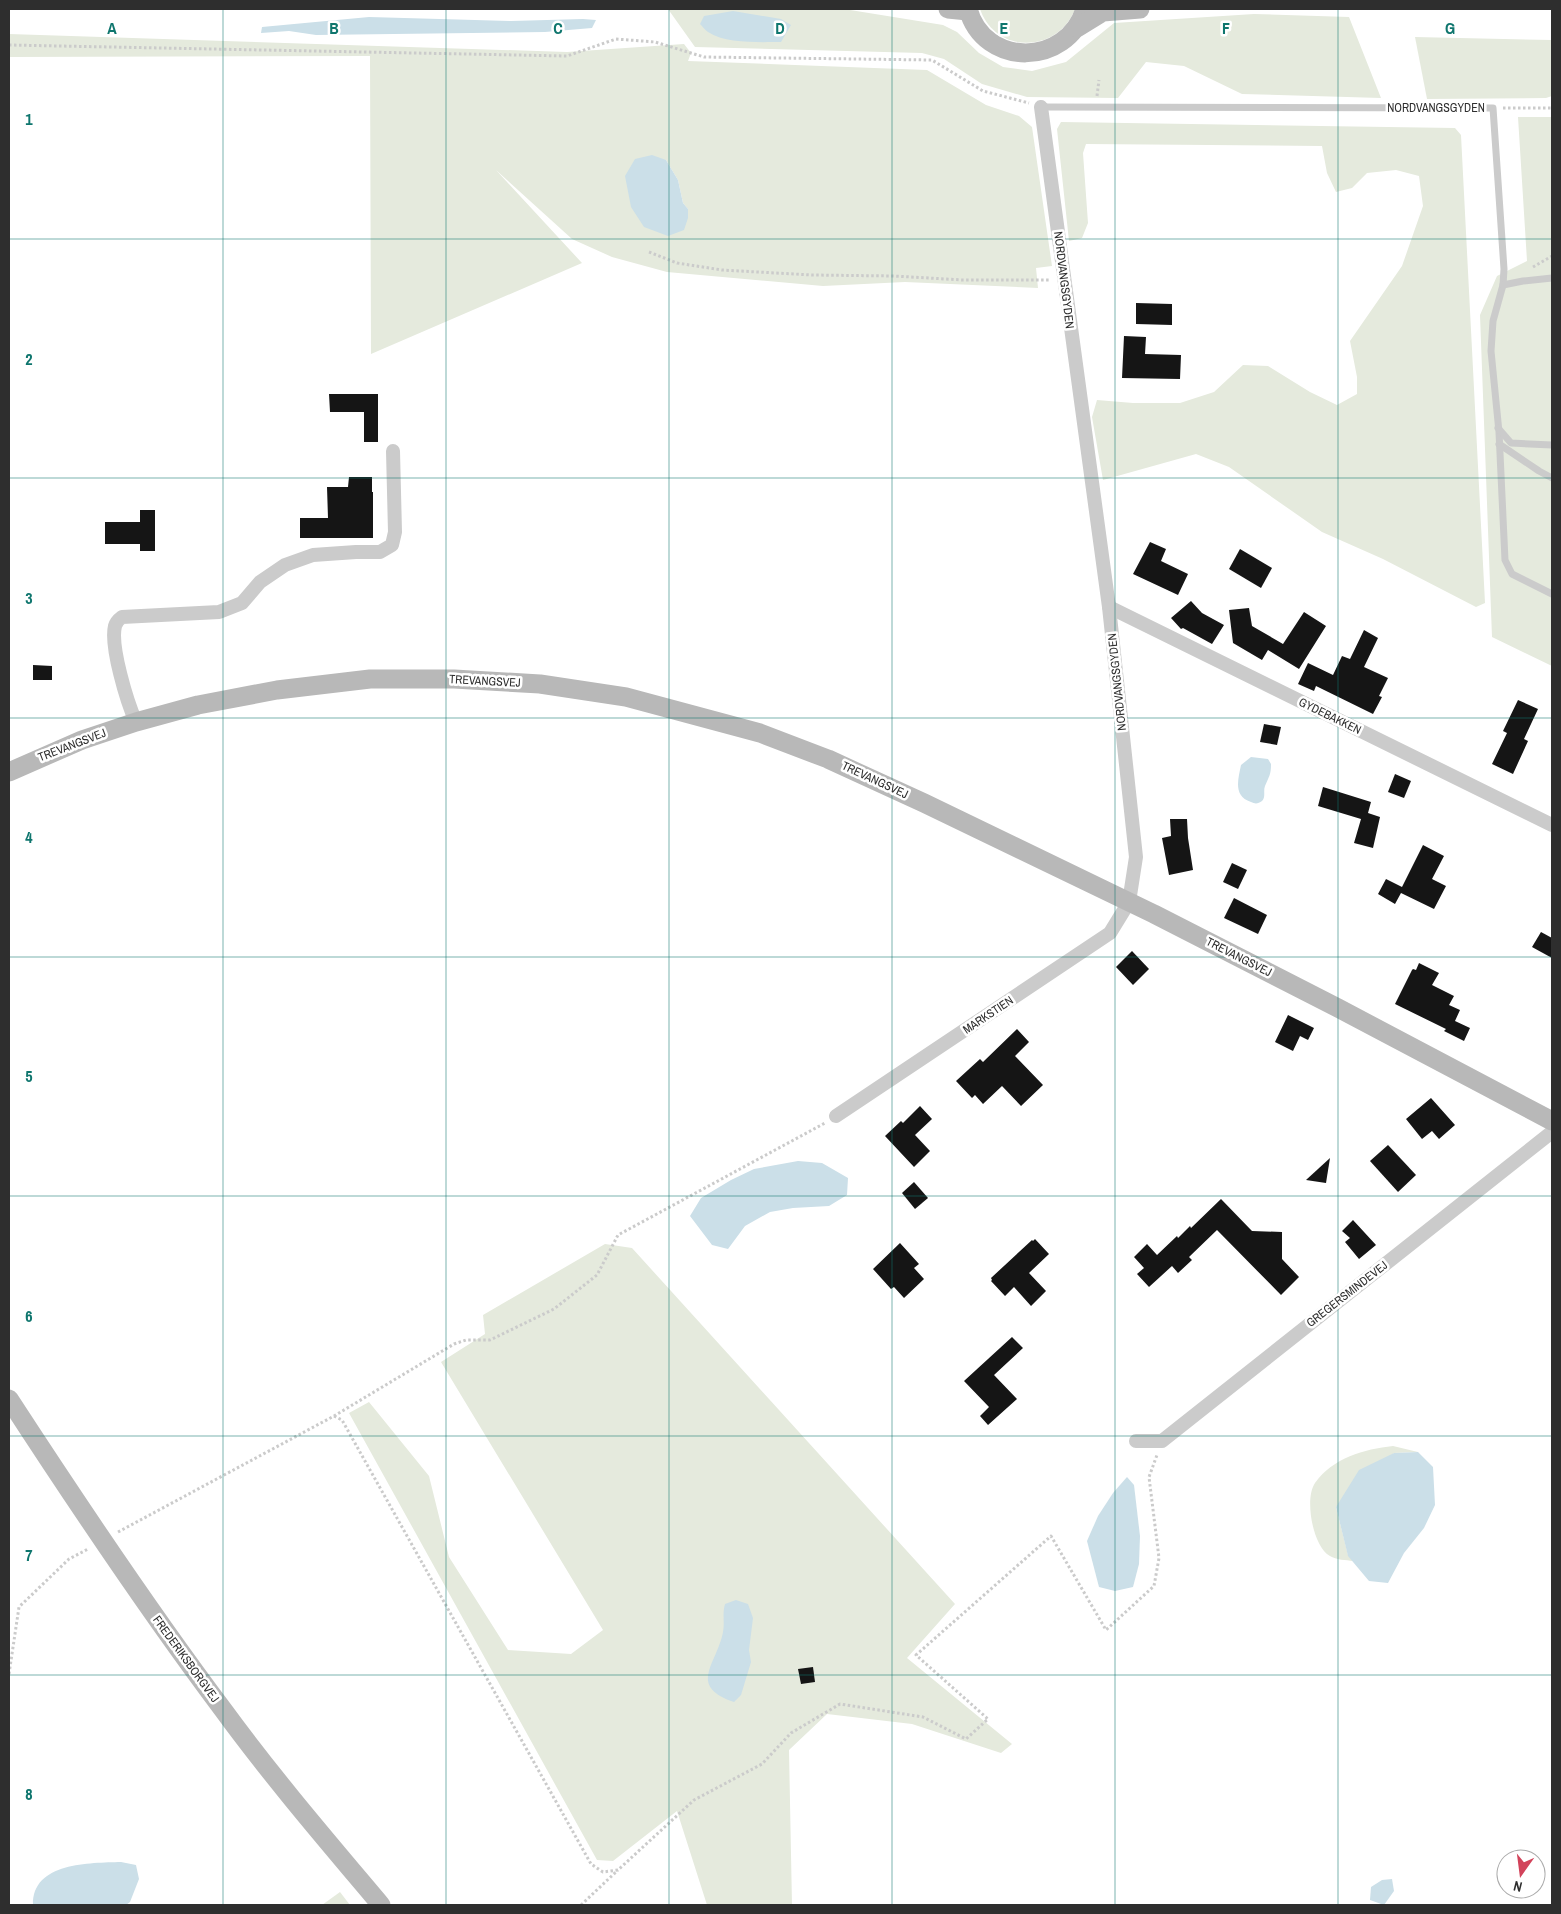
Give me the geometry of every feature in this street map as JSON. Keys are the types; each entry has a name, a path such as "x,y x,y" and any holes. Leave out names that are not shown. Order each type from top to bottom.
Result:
{"street":[{"path":"948,9 968,10 973,23 985,37 1000,47 1012,52 1030,53 1048,50 1059,44 1077,28 1103,12 1140,9"},
{"path":"1077,28 1085,9"},
{"name":"NORDVANGSGYDEN","path":"1042,107 1109,607 1136,857 1129,902"},
{"path":"136,722 126,694 115,645 114,628 117,620 122,617 219,612 242,603 260,582 285,565 312,555 380,552 392,545 395,532 393,451"},
{"name":"GYDEBAKKEN","path":"1109,607 1552,825"},
{"name":"TREVANGSVEJ","path":"9,772 73,744 136,722 198,705 277,690 370,679 454,679 530,684 626,697 760,733 828,759 1129,902 1338,1008 1552,1121"},
{"name":"MARKSTIEN","path":"836,1116 1110,933 1129,902"},
{"name":"GREGERSMINDEVEJ","path":"1162,1441 1552,1132"},
{"name":"FREDERIKSBORGVEJ","path":"9,1399 102,1541 224,1712 322,1835 382,1905"},
{"path":"1136,1441 1162,1441"}],"lane":[{"name":"NORDVANGSGYDEN","path":"1042,107 1493,108"},
{"path":"1493,108 1504,269 1503,285 1493,321 1491,351 1498,428 1505,560 1512,574 1552,594"},
{"path":"1503,285 1552,278"},
{"path":"1498,428 1511,442 1552,445"},
{"path":"1499,444 1539,472 1552,478"}],"path":[{"path":"9,45 568,56 616,40 645,41 655,42 704,57 932,60 983,91 1042,107"},
{"path":"1098,107 1099,80"},
{"path":"1493,108 1552,108"},
{"path":"649,252 677,263 722,270 812,276 894,276 963,280 1064,280"},
{"path":"9,1674 19,1607 69,1559 334,1416 454,1344 466,1340 490,1340 554,1309 597,1275 618,1235 836,1116"},
{"path":"334,1416 342,1420 591,1864 603,1872 618,1870"},
{"path":"581,1905 694,1800 762,1764 791,1733 840,1704 923,1717 966,1739 988,1719 916,1655 1051,1536 1106,1630 1154,1586 1159,1558 1150,1477 1162,1441"}],"shaded area":[{"path":"668,9 844,9 943,25 957,32 979,53 1003,67 1032,71 1066,62 1114,23 1254,14 1349,17 1381,98 1242,94 1184,66 1146,62 1118,98 1027,97 982,84 944,59 922,53 695,47"},
{"path":"980,9 1075,9 1067,24 1055,34 1042,40 1027,43 1013,41 999,35 988,24"},
{"path":"9,34 567,52 684,44 691,53 688,61 927,70 986,105 1019,116 1032,127 1052,266 1036,268 1038,288 905,282 823,286 667,272 612,257 572,239 496,170 582,263 371,354 370,56 9,57","holes":["666,160 678,180 683,203 688,209 668,236"]},
{"path":"1415,37 1552,40 1552,96 1546,98 1427,99"},
{"path":"1518,117 1552,117 1552,666 1492,637 1480,315 1497,276 1527,261"},
{"path":"1061,122 1455,128 1461,135 1485,603 1476,607 1383,559 1322,532 1229,467 1196,454 1103,480 1092,417 1097,400 1133,403 1180,403 1214,392 1243,365 1268,366 1310,392 1337,405 1357,394 1357,377 1350,341 1402,266 1423,206 1419,176 1396,170 1367,173 1352,188 1336,192 1327,173 1322,146 1086,144 1083,153 1088,223 1082,238 1069,241 1057,129"},
{"path":"605,1244 632,1248 955,1604 907,1658 1012,1744 1001,1753 912,1724 827,1714 789,1750 792,1905 707,1905 677,1811 613,1861 597,1860 349,1413 369,1402 429,1476 449,1557 508,1650 571,1654 603,1630 441,1362 485,1334 483,1315"},
{"path":"1393,1446 1418,1452 1394,1453 1336,1507 1348,1555 1353,1561 1330,1556 1319,1543 1312,1522 1310,1500 1315,1483 1331,1467 1350,1456 1360,1452"},
{"path":"340,1892 350,1905 322,1905"}],"water":[{"path":"733,11 781,19 791,25 781,42 743,42 715,36 700,24 704,16"},
{"path":"369,17 511,21 596,20 592,28 545,32 316,35 289,31 261,33 262,27"},
{"path":"652,155 666,160 678,180 683,203 688,209 688,218 684,230 668,236 644,227 631,207 625,176 635,159"},
{"path":"1251,757 1268,759 1271,764 1270,773 1264,788 1264,798 1259,803 1252,803 1241,796 1238,787 1241,765"},
{"path":"798,1161 822,1163 848,1178 847,1195 829,1206 793,1208 770,1212 745,1226 728,1249 712,1245 690,1216 701,1198 731,1180 754,1169"},
{"path":"1418,1452 1433,1467 1435,1505 1424,1528 1404,1553 1388,1583 1369,1581 1348,1556 1336,1507 1359,1470 1394,1453"},
{"path":"1127,1477 1134,1485 1140,1536 1139,1564 1133,1587 1115,1591 1099,1587 1087,1541 1098,1516 1113,1493"},
{"path":"736,1600 748,1604 753,1618 749,1650 751,1662 741,1695 734,1702 720,1696 712,1689 708,1681 711,1664 723,1632 725,1604"},
{"path":"121,1862 136,1865 139,1879 130,1902 126,1905 33,1905 35,1891 42,1880 52,1873 79,1865"},
{"path":"1392,1879 1394,1891 1384,1905 1370,1900 1371,1887 1382,1880"}],"building":[{"path":"1136,303 1172,304 1172,325 1136,324"},
{"path":"1124,336 1146,337 1145,354 1181,355 1180,379 1122,378"},
{"path":"329,394 378,394 378,442 364,442 364,412 330,412"},
{"path":"349,477 372,477 373,538 300,538 300,518 328,518 327,487 348,487"},
{"path":"140,510 155,510 155,551 140,551 140,544 105,544 105,522 140,522"},
{"path":"1150,542 1166,549 1161,561 1188,574 1178,595 1133,574"},
{"path":"1240,549 1272,568 1261,588 1229,569"},
{"path":"1191,601 1202,613 1224,625 1212,644 1183,628 1181,629 1171,618"},
{"path":"1249,608 1252,626 1283,644 1304,612 1326,626 1299,669 1268,650 1262,660 1233,643 1229,610"},
{"path":"1364,630 1378,638 1364,667 1388,678 1379,696 1382,697 1373,714 1316,686 1314,691 1298,684 1308,663 1333,675 1342,656 1350,659"},
{"path":"33,665 52,666 52,680 33,680"},
{"path":"1518,700 1538,709 1524,739 1528,741 1513,774 1492,764 1507,733 1503,731"},
{"path":"1264,724 1281,727 1277,745 1260,742"},
{"path":"1395,774 1411,781 1404,798 1388,792"},
{"path":"1323,787 1371,802 1368,813 1380,817 1373,848 1354,843 1361,819 1318,806"},
{"path":"1170,819 1187,819 1193,870 1169,875 1162,838 1171,836"},
{"path":"1423,845 1444,856 1432,879 1446,886 1434,909 1401,893 1395,904 1378,894 1386,879 1402,887"},
{"path":"1232,863 1247,870 1238,889 1223,882"},
{"path":"1234,898 1267,915 1258,934 1224,918"},
{"path":"1541,932 1552,938 1552,958 1532,947"},
{"path":"1132,951 1149,969 1133,985 1116,967"},
{"path":"1419,963 1439,973 1432,985 1454,996 1449,1005 1460,1010 1455,1021 1470,1028 1464,1041 1444,1031 1446,1029 1395,1004 1412,970 1416,970"},
{"path":"1288,1015 1314,1028 1308,1040 1300,1036 1293,1051 1275,1042"},
{"path":"1017,1029 1029,1042 1015,1056 1043,1085 1021,1106 1002,1086 983,1104 975,1095 972,1098 956,1081 980,1059 983,1062"},
{"path":"1431,1098 1455,1125 1439,1139 1432,1131 1422,1139 1406,1119"},
{"path":"920,1106 932,1119 915,1135 930,1151 914,1167 885,1136 901,1121 903,1123"},
{"path":"1388,1145 1416,1175 1398,1192 1370,1161"},
{"path":"1330,1158 1326,1183 1306,1180"},
{"path":"914,1182 928,1198 915,1209 902,1193"},
{"path":"1221,1199 1252,1231 1282,1232 1282,1259 1299,1277 1281,1295 1217,1230 1189,1257 1192,1260 1178,1273 1172,1266 1149,1287 1137,1274 1144,1268 1134,1257 1147,1244 1157,1255 1177,1236 1178,1238 1190,1226 1191,1228"},
{"path":"1353,1220 1376,1245 1359,1259 1345,1242 1350,1238 1342,1231"},
{"path":"1035,1239 1049,1254 1029,1273 1046,1291 1031,1306 1014,1287 1005,1296 991,1281 991,1278"},
{"path":"900,1243 919,1264 914,1268 924,1279 904,1298 894,1287 891,1289 873,1269"},
{"path":"1012,1337 1023,1348 994,1375 1017,1399 988,1425 980,1416 989,1407 964,1381"},
{"path":"813,1667 815,1682 801,1684 798,1669"}]}
